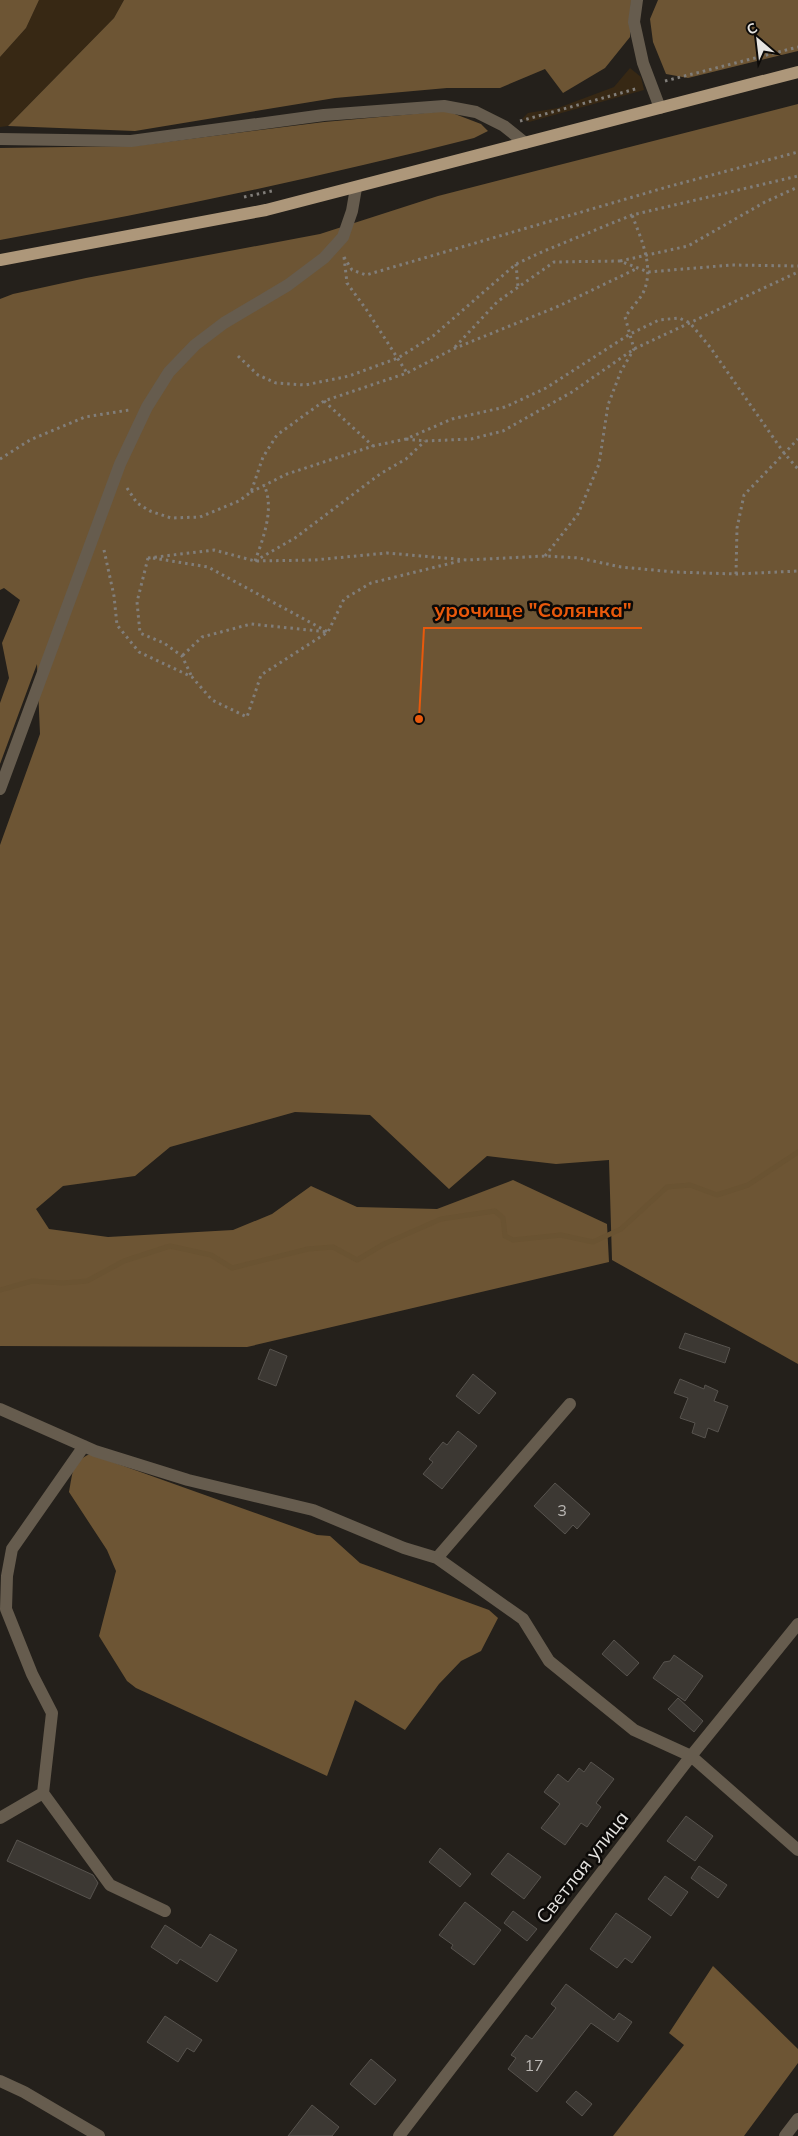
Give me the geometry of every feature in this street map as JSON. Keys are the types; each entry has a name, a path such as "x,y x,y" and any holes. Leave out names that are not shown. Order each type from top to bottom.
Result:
{"main road":[{"path":"0,260 266,210 798,72"}],"street":[{"path":"637,0 634,22 643,62 660,108"},
{"path":"0,140 131,141 324,115 444,106 476,112 504,126 525,143"},
{"path":"0,789 120,464 147,407 170,372 195,345 224,323 288,285 324,258 343,236 352,211 356,188"},
{"path":"437,1558 570,1404"},
{"path":"0,1409 89,1449 188,1480 313,1510 404,1548 437,1558 523,1619 549,1661 634,1730 691,1756 798,1850"},
{"path":"89,1449 12,1549 7,1576 6,1609 32,1674 52,1713 43,1793 110,1886 165,1911"},
{"name":"Светлая улица","path":"399,2136 691,1756 798,1624"},
{"path":"0,1818 43,1793"},
{"path":"0,2081 24,2092 99,2136"},
{"path":"785,2136 798,2119"}],"path":[{"path":"504,126 798,47"},
{"path":"407,372 368,312 346,283 344,256 352,270 366,275 667,187 798,152"},
{"path":"238,356 258,375 276,383 305,385 349,376 398,358 432,336 516,264 632,215 798,176"},
{"path":"453,349 497,302 554,262 620,261 688,246 765,202 798,187"},
{"path":"243,198 280,190"},
{"path":"545,556 578,514 599,464 608,405 621,371 634,349 625,317 643,293 648,272 647,256 632,215"},
{"path":"620,261 648,272 732,265 798,266"},
{"path":"516,264 518,287"},
{"path":"251,492 262,457 277,435 324,401 407,372 453,349 559,306 638,268"},
{"path":"406,439 425,441 471,439 503,431 572,392 634,349 798,272"},
{"path":"120,464 128,491 137,503 150,511 171,518 200,517 239,502 251,492 286,474 373,446 406,439 452,419 505,407 546,388 630,334 659,320 679,318 690,324 710,346 784,453 798,470"},
{"path":"324,401 373,446"},
{"path":"0,459 30,440 85,417 147,407"},
{"path":"736,574 737,528 744,494 798,439"},
{"path":"255,561 295,538 332,512 380,474 406,459 425,441"},
{"path":"255,561 266,533 268,494 264,485"},
{"path":"102,545 114,596 117,624 139,652 192,677"},
{"path":"148,558 214,550 255,561 315,560 387,552 467,560 545,556 579,558 621,567 674,572 736,574 798,571"},
{"path":"148,558 137,602 140,633 164,643 182,656 192,677 212,700 248,717 261,675 328,632 344,599 370,583 467,560"},
{"path":"148,558 208,567 328,632"},
{"path":"182,656 202,638 251,624 328,632"}],"shaded area":[{"path":"0,0 39,0 26,28 0,57"},
{"path":"39,0 124,0 114,18 8,126 0,127 0,57 26,28"},
{"path":"124,0 631,0 630,37 605,68 563,93 545,69 500,88 447,88 335,98 135,131 8,126 114,18"},
{"path":"658,0 798,0 798,51 688,78 666,74 653,42 650,19"},
{"path":"630,68 641,77 644,90 529,122 522,119 528,113 558,108 614,87"},
{"path":"798,104 798,1364 612,1260 609,1160 556,1164 487,1156 449,1189 370,1115 295,1112 170,1147 135,1176 63,1186 36,1209 49,1229 108,1237 233,1230 272,1214 311,1186 357,1207 437,1209 513,1180 607,1224 609,1262 247,1347 0,1346 0,845 40,734 37,664 0,764 0,703 9,678 2,643 20,600 4,588 0,590 0,299 13,294 86,278 320,234 438,196"},
{"path":"447,111 481,124 488,131 474,138 297,180 178,206 0,240 0,148 134,146 324,122"},
{"path":"90,1454 317,1535 330,1536 360,1563 489,1610 498,1618 481,1651 461,1661 439,1684 405,1730 355,1700 327,1776 136,1688 127,1681 99,1636 116,1571 107,1550 69,1492 72,1474 76,1465"},
{"path":"713,1966 798,2049 798,2063 744,2136 613,2136 684,2045 669,2033"}],"building":[{"path":"685,1333 730,1348 725,1363 679,1348"},
{"path":"270,1349 287,1356 276,1386 258,1379"},
{"path":"473,1374 496,1393 479,1414 456,1396"},
{"path":"680,1379 704,1389 705,1385 718,1391 714,1401 728,1406 718,1432 708,1428 705,1438 692,1433 695,1423 680,1418 688,1398 674,1393"},
{"path":"458,1431 477,1446 442,1489 423,1474 433,1462 429,1459 443,1442 447,1445"},
{"path":"555,1483 590,1514 577,1529 573,1525 565,1534 534,1506"},
{"path":"614,1640 639,1663 627,1676 602,1654"},
{"path":"674,1655 703,1676 685,1701 653,1678 664,1662 670,1661"},
{"path":"678,1698 703,1721 694,1732 668,1709"},
{"path":"591,1762 614,1779 596,1803 601,1807 587,1827 581,1823 565,1845 541,1828 560,1804 544,1792 558,1774 568,1782 579,1768 584,1772"},
{"path":"686,1816 713,1836 695,1861 667,1841"},
{"path":"17,1840 93,1875 98,1883 90,1899 7,1861"},
{"path":"440,1848 471,1874 460,1887 429,1862"},
{"path":"508,1853 541,1877 524,1899 491,1874"},
{"path":"699,1866 727,1885 718,1898 691,1878"},
{"path":"665,1876 688,1892 671,1916 648,1899"},
{"path":"465,1902 501,1930 474,1965 451,1948 453,1945 439,1935"},
{"path":"513,1911 537,1929 527,1941 504,1923"},
{"path":"616,1913 651,1937 632,1963 625,1958 617,1968 590,1949"},
{"path":"165,1925 201,1948 210,1934 237,1950 217,1982 180,1959 177,1964 151,1947"},
{"path":"566,1984 614,2020 619,2013 632,2022 618,2042 591,2023 537,2092 508,2069 516,2058 511,2055 526,2035 532,2039 556,2008 551,2004"},
{"path":"165,2016 202,2040 194,2052 187,2048 178,2062 147,2042"},
{"path":"371,2059 396,2080 375,2105 350,2084"},
{"path":"576,2091 592,2104 582,2116 566,2102"},
{"path":"312,2105 339,2127 332,2136 288,2136"}],"waterway":[{"path":"0,1290 32,1281 63,1283 87,1281 124,1261 170,1246 211,1255 232,1268 308,1249 333,1247 357,1260 384,1244 441,1219 495,1211 503,1218 505,1236 513,1240 561,1235 593,1242 621,1229 667,1187 690,1185 717,1195 748,1185 798,1152"}],"place":[{"name":"урочище \"Солянка\"","path":"419,719"}]}
